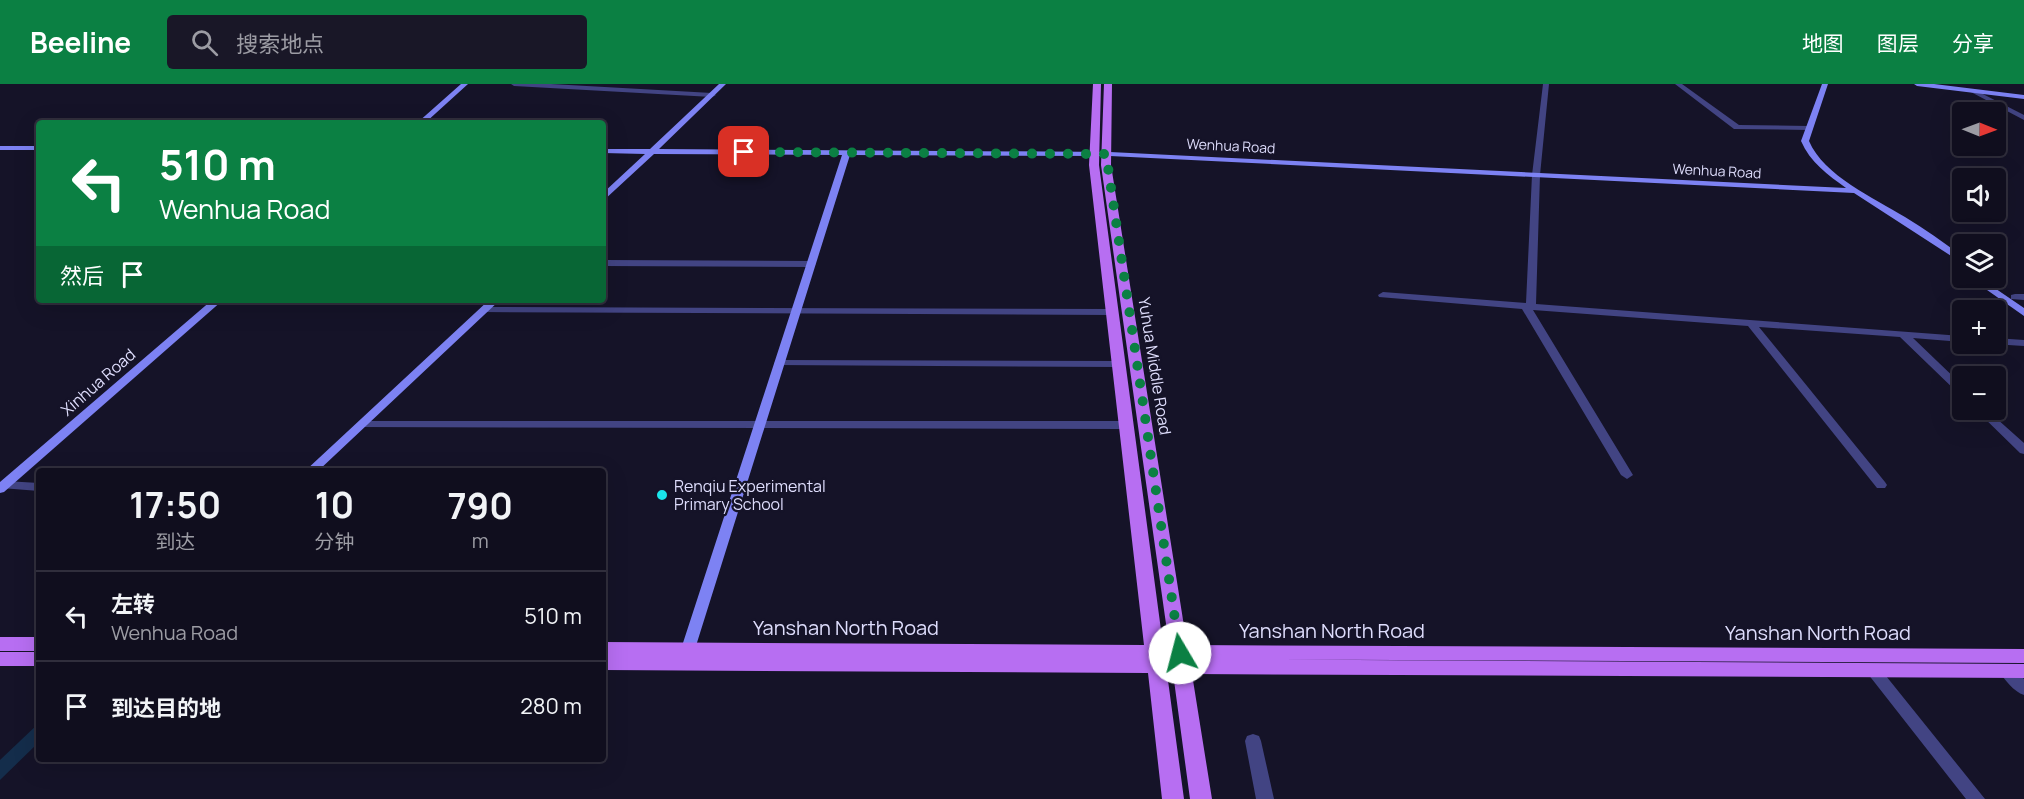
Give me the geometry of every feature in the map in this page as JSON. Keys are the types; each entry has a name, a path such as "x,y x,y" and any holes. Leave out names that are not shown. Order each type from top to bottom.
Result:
{"main road":[{"path":"424,120 465,84"},
{"path":"606,195 723,84"},
{"name":"Yuhua Middle Road","path":"1097,84 1112,312 1173,799"},
{"name":"Yuhua Middle Road","path":"1108,84 1100,154 1202,799"},
{"path":"1825,84 1805,141 1813,158 1878,206 1901,218 1952,253"},
{"path":"1917,84 2024,97"},
{"path":"0,150 36,150"},
{"name":"Wenhua Road","path":"606,151 1100,154 1858,191"},
{"path":"688,649 847,152"},
{"path":"1878,206 1889,218 1952,262"},
{"path":"1988,288 2024,313"},
{"path":"2003,288 2021,299"},
{"name":"Xinhua Road","path":"3,487 215,303"},
{"path":"313,468 492,303"},
{"path":"0,644 36,644"},
{"name":"Yanshan North Road","path":"606,649 1156,660"},
{"name":"Yanshan North Road","path":"606,663 2024,656"},
{"path":"0,659 36,659"},
{"name":"Yanshan North Road","path":"1181,660 2015,671"}],"street":[{"path":"514,84 712,95"},
{"path":"1546,84 1536,175 1529,307 1627,475"},
{"path":"1678,84 1737,127 1809,128"},
{"path":"1971,90 2024,118"},
{"path":"606,262 811,264"},
{"path":"1383,295 1952,338"},
{"path":"485,310 1112,312"},
{"path":"1751,323 1881,485"},
{"path":"1902,334 1952,382"},
{"path":"2006,342 2024,343"},
{"path":"779,363 1119,364"},
{"path":"1992,420 2024,450"},
{"path":"362,425 1126,424"},
{"path":"3,487 36,487"},
{"path":"1873,670 1976,799"},
{"path":"2015,671 2024,689"},
{"path":"1253,741 1264,799"}],"water":[{"path":"36,726 36,745 0,780 0,760"}],"place":[{"name":"Renqiu Experimental Primary School","path":"662,495"}],"route":[{"path":"744,152 1106,154 1180,653"}]}
